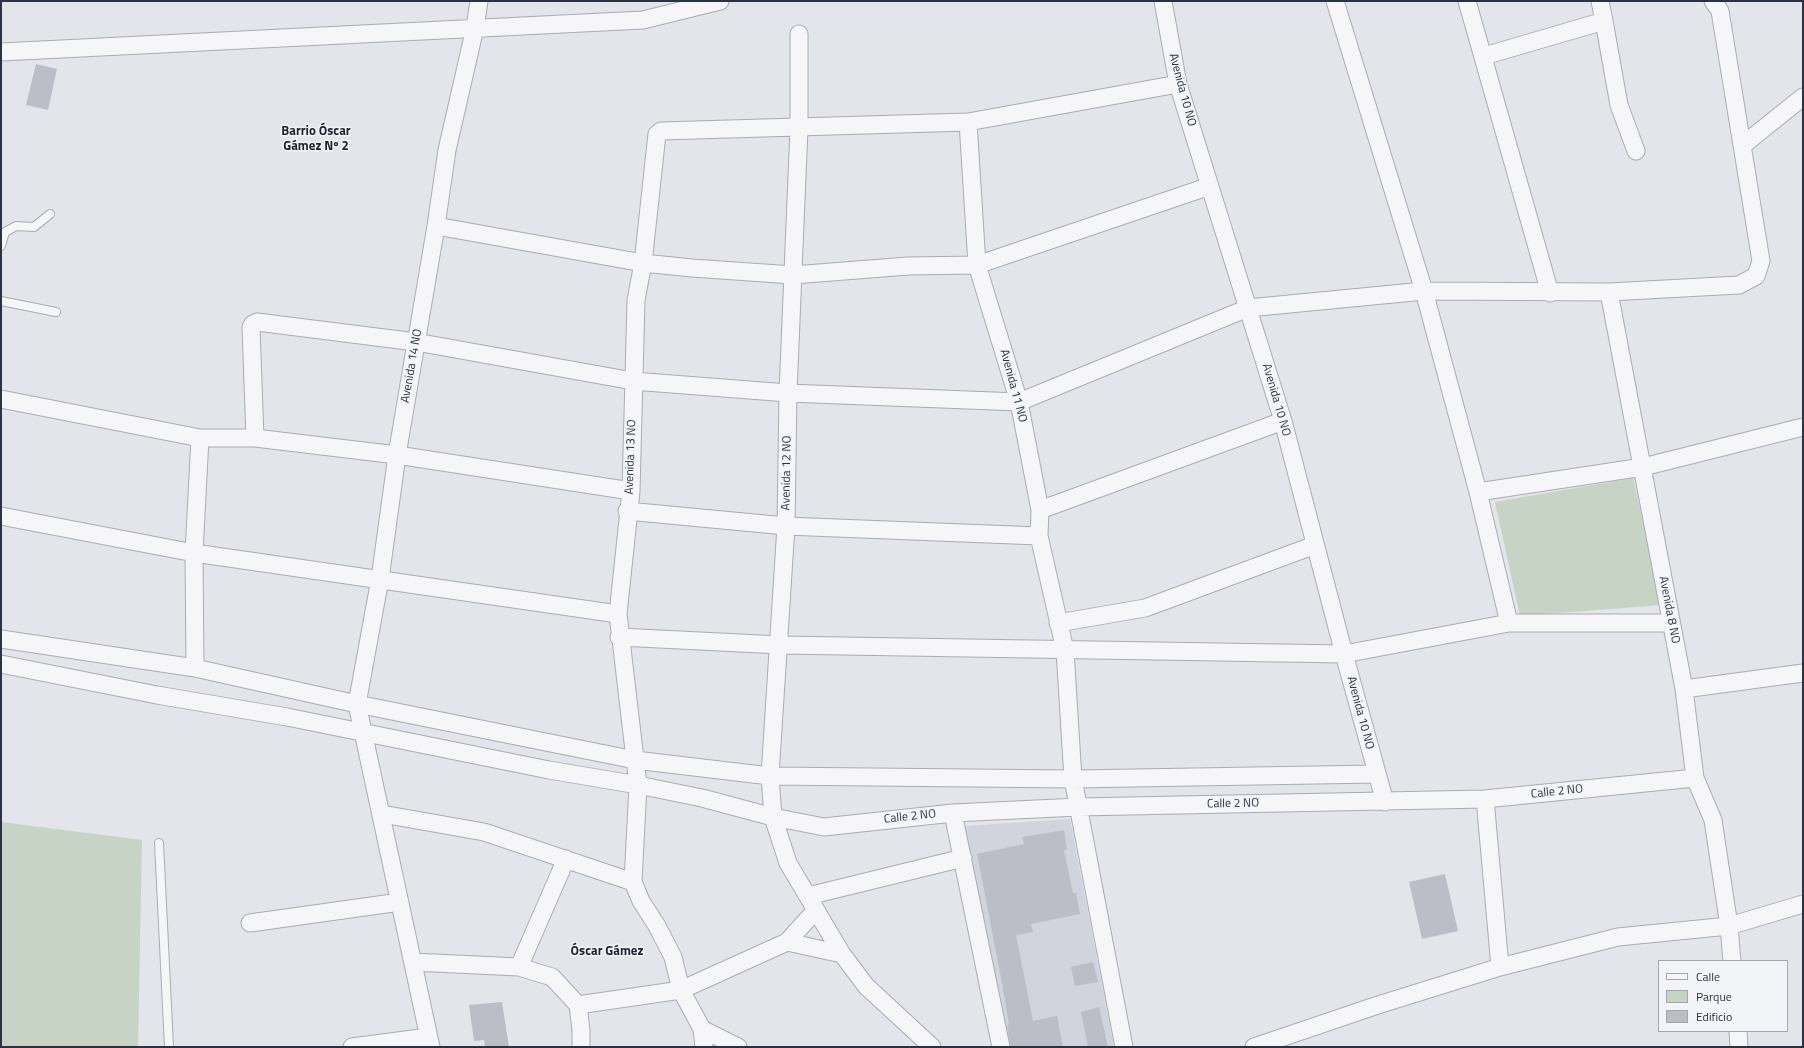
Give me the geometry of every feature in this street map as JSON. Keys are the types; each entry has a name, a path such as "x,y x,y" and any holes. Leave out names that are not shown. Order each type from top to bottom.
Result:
{"street":[{"name":"Avenida 14 NO","path":"430,1042 382,814 357,704 380,579 397,454 436,226 447,150 475,28 479,1"},
{"path":"1,52 643,20 720,1"},
{"name":"Avenida 10 NO","path":"1163,1 1178,84 1283,422 1376,774 1385,802"},
{"path":"1335,1 1424,291 1478,492 1509,623"},
{"path":"1468,1 1550,293"},
{"path":"1600,1 1619,105 1636,151"},
{"path":"255,438 253,324 257,322 416,342 633,381 788,393 1019,402 1248,308 1424,291 1550,293 1609,292 1739,285 1756,276 1761,260 1722,4"},
{"path":"1484,56 1604,21"},
{"name":"Avenida 12 NO","path":"799,34 799,128 788,393 786,526 780,645 770,776 773,817 788,863 842,954 866,986 923,1044"},
{"path":"799,128 968,122 1178,84"},
{"path":"1743,145 1803,97"},
{"name":"Avenida 11 NO","path":"968,122 977,265 1019,402 1040,510 1039,536 1065,650 1073,779 1124,1047"},
{"name":"Avenida 13 NO","path":"633,882 638,785 619,637 618,614 627,511 631,491 636,300 643,263 657,134 661,131 799,128"},
{"path":"436,226 643,263 793,275 908,266 977,265 1210,186"},
{"name":"Avenida 8 NO","path":"1609,292 1684,689 1695,778 1713,820 1729,926 1732,960"},
{"path":"1,399 200,438 255,438 397,454 631,491"},
{"path":"1040,510 1283,422"},
{"path":"1478,492 1643,467 1803,427"},
{"path":"195,668 194,553 200,438"},
{"path":"627,511 786,526 1039,536"},
{"path":"1,516 194,553 618,614"},
{"path":"1058,623 1145,608 1315,545"},
{"path":"619,637 780,645 1344,654 1509,623 1671,623"},
{"path":"1,639 195,668 357,704 588,749 635,760 770,776 1073,779 1376,774"},
{"name":"Calle 2 NO","path":"1,664 157,695 287,717 363,733 638,785 702,798 773,817 824,826 953,812 1078,807 1485,799 1695,778"},
{"path":"1684,689 1803,672"},
{"path":"1485,799 1500,967"},
{"path":"953,812 1001,1047"},
{"path":"382,814 484,832 633,882 641,901 658,926 673,956 680,990 702,1029 704,1047"},
{"path":"808,896 963,858"},
{"path":"519,967 566,859"},
{"path":"250,923 400,902"},
{"path":"1254,1047 1378,1005 1500,967 1618,937 1729,926 1803,904"},
{"path":"578,1005 680,990 787,942 816,910"},
{"path":"787,942 842,954"},
{"path":"413,962 519,967 552,977 578,1005 581,1030 581,1047"},
{"path":"702,1029 738,1047"},
{"path":"1738,1032 1739,1047"},
{"path":"352,1047 430,1042"}],"lane":[{"path":"1,246 5,232 16,226 34,227 50,214"},
{"path":"1,301 56,312"},
{"path":"159,844 169,1047"}],"shaded area":[{"path":"1070,819 1114,1047 1009,1047 965,826"}],"green space":[{"path":"1633,478 1662,605 1520,616 1495,502"},
{"path":"1,822 142,840 138,1047 1,1047"}],"building":[{"path":"36,64 57,69 48,110 26,105"},
{"path":"1064,830 1067,850 1064,850 1073,893 1076,893 1080,914 1031,924 1033,932 1016,935 1033,1021 1057,1016 1063,1047 1011,1047 1002,983 977,854 1024,844 1022,837"},
{"path":"1445,874 1458,931 1422,939 1409,882"},
{"path":"1093,962 1098,982 1075,986 1071,967"},
{"path":"502,1002 509,1047 485,1047 484,1040 474,1041 469,1005"},
{"path":"1099,1007 1108,1047 1088,1047 1081,1012"}],"district":[{"name":"Barrio Óscar Gámez Nº 2","path":"316,140"},
{"name":"Óscar Gámez","path":"607,952"}]}
